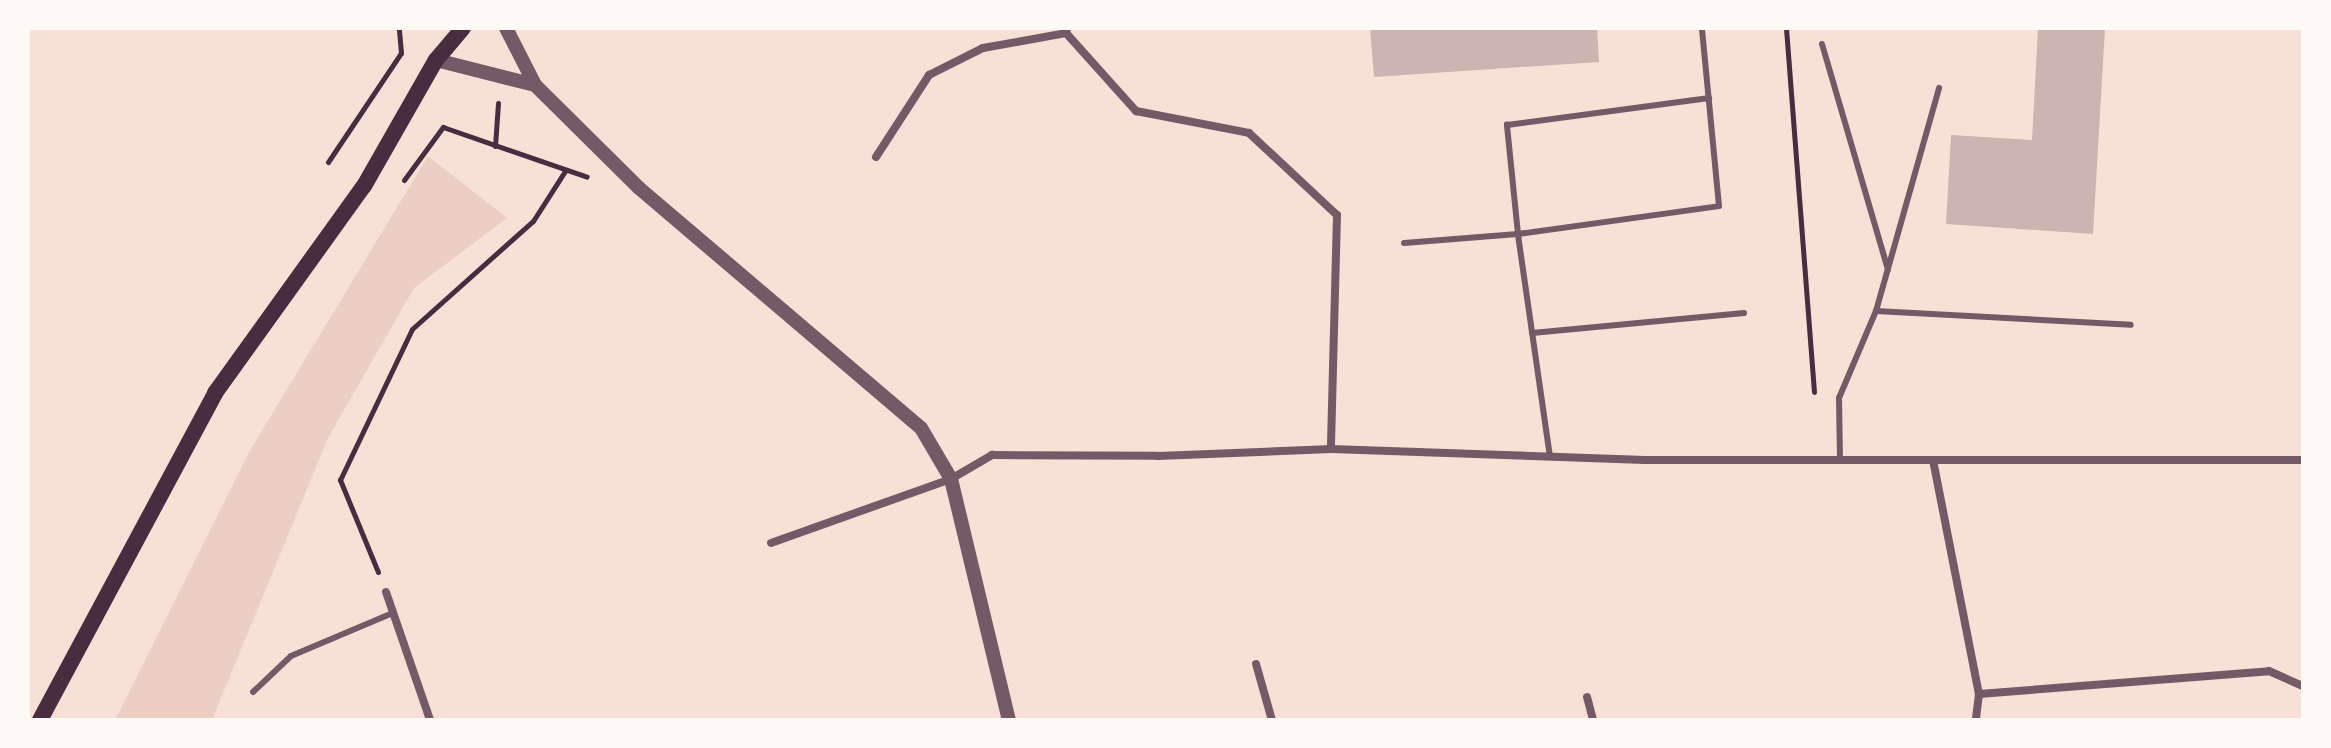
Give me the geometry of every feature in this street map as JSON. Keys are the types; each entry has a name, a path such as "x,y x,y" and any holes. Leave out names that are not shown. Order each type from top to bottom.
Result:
{"main road":[{"path":"40,720 215,393 364,186 436,60 463,28"}],"street":[{"path":"506,28 535,85 639,188 921,428 951,479 1009,720"},
{"path":"876,157 929,75 983,48 1067,31 1136,111 1249,133 1337,215 1331,449"},
{"path":"436,60 535,85"},
{"path":"771,543 951,479 992,455 1158,456 1331,449 1550,457 1840,461 2303,460"},
{"path":"1933,460 1979,694 1976,720"},
{"path":"386,592 430,720"},
{"path":"1256,664 1272,720"},
{"path":"1979,694 2269,671 2303,686"},
{"path":"1587,697 1593,720"}],"lane":[{"path":"1404,243 1518,234 1719,206 1702,28"},
{"path":"1822,44 1888,270"},
{"path":"1840,461 1839,398 1876,311 1939,88"},
{"path":"1550,457 1518,234 1507,125 1709,98"},
{"path":"1876,311 2131,325"},
{"path":"1532,333 1744,313"},
{"path":"253,692 291,656 393,613"}],"path":[{"path":"328,162 401,53 399,28"},
{"path":"1786,28 1815,401"},
{"path":"495,146 499,76"},
{"path":"398,189 443,127 565,171 639,188"},
{"path":"386,592 340,480 412,329 533,221 565,171"}],"shaded area":[{"path":"428,156 507,218 414,288 328,438 212,720 115,720 249,452"}],"building":[{"path":"1370,28 1597,28 1599,62 1374,77"},
{"path":"2038,28 2105,28 2093,234 1946,224 1951,135 2032,140"}]}
